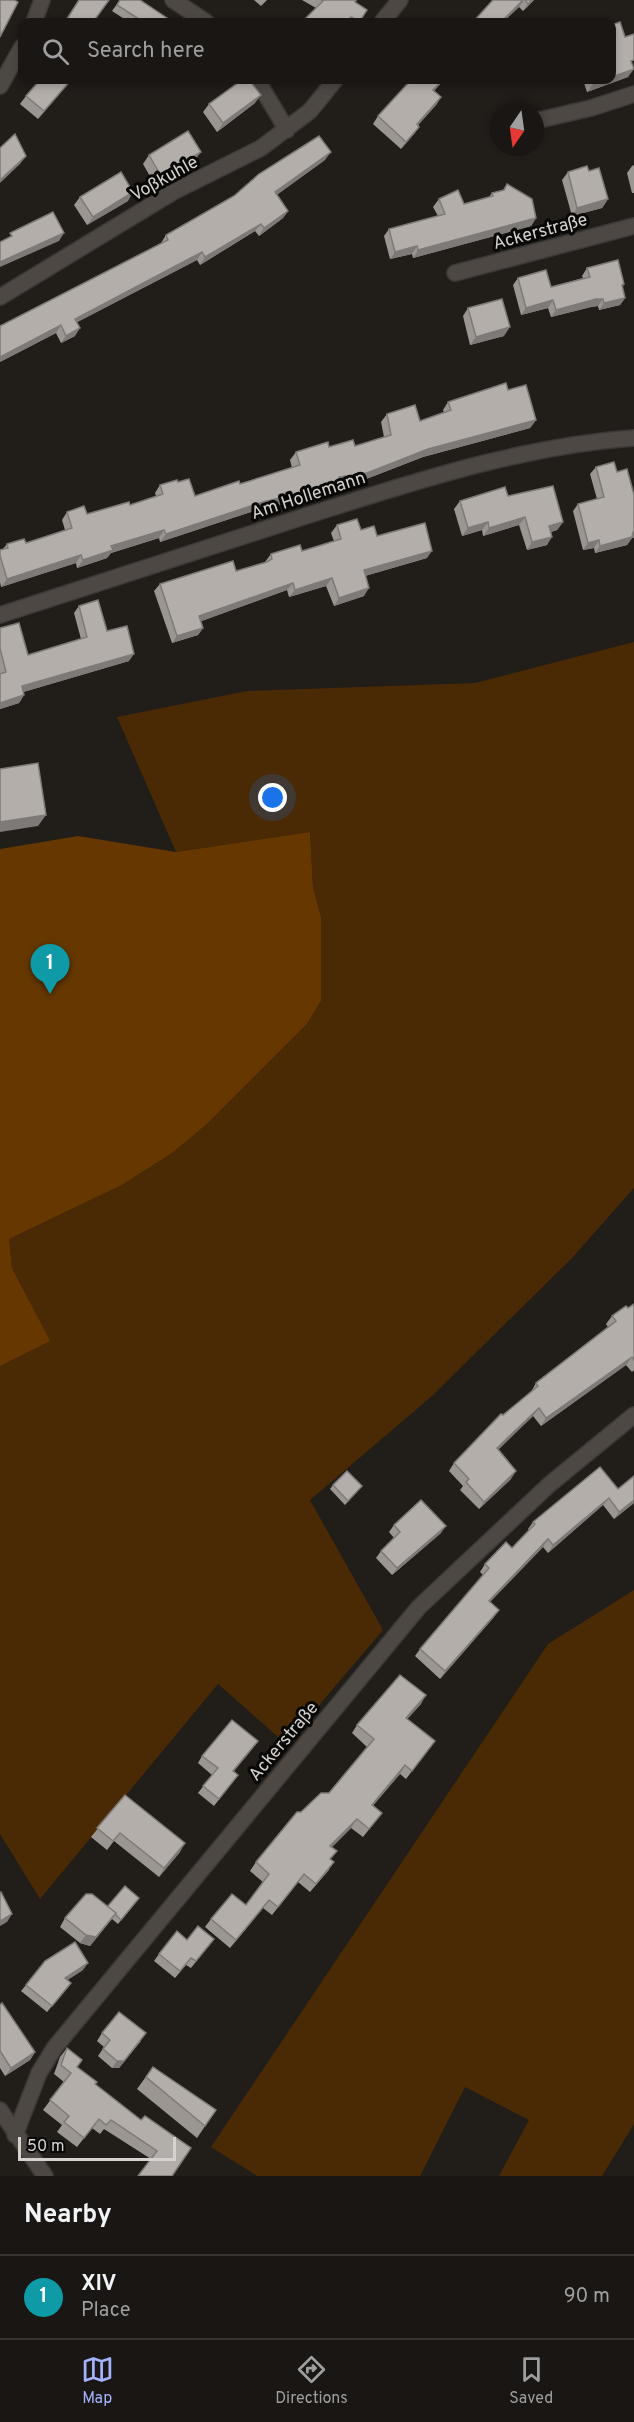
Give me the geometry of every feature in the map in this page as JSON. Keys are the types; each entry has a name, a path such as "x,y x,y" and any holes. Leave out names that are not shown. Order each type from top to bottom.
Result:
{"street":[{"path":"35,18 42,0"},
{"path":"173,0 200,18"},
{"path":"385,18 400,0"},
{"path":"0,86 18,54"},
{"path":"258,84 287,130"},
{"name":"Voßkuhle","path":"0,297 173,192 261,148 310,111 332,84"},
{"path":"544,119 591,108 634,93"},
{"name":"Ackerstraße","path":"455,273 634,226"},
{"name":"Am Hollemann","path":"0,615 384,491 520,453 596,441 634,438"},
{"name":"Ackerstraße","path":"15,2134 39,2073 55,2047 413,1614 550,1484 634,1415"},
{"path":"0,2110 37,2173"}],"shaded area":[{"path":"634,642 634,1188 572,1258 432,1396 310,1500 383,1630 286,1744 218,1684 40,1899 0,1834 0,1366 49,1341 12,1268 9,1239 122,1185 172,1153 207,1124 307,1024 321,1001 321,917 313,887 310,832 176,852 117,717 247,691 475,683"},
{"path":"310,832 313,887 321,917 321,1001 307,1024 207,1124 172,1153 122,1185 9,1239 12,1268 50,1341 0,1366 0,849 78,836 176,852"},
{"path":"634,1590 634,2124 602,2176 499,2176 529,2120 465,2087 420,2176 257,2176 211,2147 548,1644"}],"building":[{"path":"0,0 18,2 0,37"},
{"path":"79,0 109,0 96,18 68,18"},
{"path":"120,0 140,0 167,18 137,18 117,5"},
{"path":"321,0 356,0 355,2 367,10 362,18 306,18 323,1"},
{"path":"493,0 523,0 505,18 477,18"},
{"path":"620,22 625,37 634,34 634,60 631,61 634,69 616,76 616,24"},
{"path":"36,84 68,84 44,111 26,96"},
{"path":"236,84 252,84 261,95 223,123 209,104"},
{"path":"407,84 439,84 433,90 441,97 417,124 419,127 406,142 378,116"},
{"path":"188,131 201,152 161,176 149,155"},
{"path":"15,134 26,156 0,180 0,148"},
{"path":"319,136 331,152 275,192 288,211 264,228 261,224 205,257 202,252 75,319 80,328 66,336 61,325 0,357 0,326 168,240 166,235 234,196 259,174"},
{"path":"587,166 589,171 599,168 608,199 577,208 568,172"},
{"path":"121,172 133,192 93,217 80,197"},
{"path":"507,184 532,199 536,218 418,250 417,246 395,252 389,229 445,214 439,199 458,190 464,204 493,196 492,193 504,190"},
{"path":"53,212 64,233 0,262 0,242 12,236 10,233"},
{"path":"618,260 625,298 604,303 603,299 596,299 556,310 553,300 526,308 518,278 546,270 551,287 590,277 587,268"},
{"path":"502,299 510,327 476,337 468,308"},
{"path":"506,383 508,390 526,385 536,420 428,449 367,473 339,477 341,482 293,498 292,495 263,502 166,534 164,530 111,546 113,550 83,560 81,555 7,579 0,550 8,548 7,544 24,539 26,543 72,528 67,512 84,506 87,514 129,502 130,505 163,494 160,485 177,480 178,482 189,479 195,496 239,481 240,484 300,465 296,452 328,442 329,447 353,440 355,446 391,435 387,414 415,405 420,421 451,410 448,402"},
{"path":"614,462 617,472 627,469 634,495 634,532 632,537 600,546 599,540 588,543 578,504 604,497 596,467"},
{"path":"553,486 563,522 549,526 552,537 532,542 525,517 489,528 488,522 468,528 460,501 505,487 508,496"},
{"path":"357,519 361,530 374,526 377,536 425,523 432,551 364,570 369,588 339,598 332,578 295,590 293,583 199,616 203,628 177,636 160,584 233,561 236,571 267,562 272,559 271,554 300,545 302,551 341,539 337,525"},
{"path":"98,600 107,631 127,626 134,654 22,686 24,695 0,703 0,674 6,672 0,648 0,628 19,623 28,655 87,637 79,606"},
{"path":"38,763 46,815 0,822 0,769"},
{"path":"634,1304 634,1360 632,1357 546,1418 539,1408 497,1448 516,1471 484,1502 466,1482 469,1479 454,1463 501,1414 503,1415 538,1386 536,1383 616,1321 612,1316 626,1306 628,1308"},
{"path":"600,1467 618,1489 634,1476 634,1500 619,1512 609,1498 553,1545 548,1539 489,1601 499,1610 445,1671 420,1649 489,1568 485,1564 506,1542 512,1548 535,1524 533,1522"},
{"path":"347,1471 362,1486 348,1501 333,1485"},
{"path":"421,1500 446,1526 397,1568 381,1551 400,1532 394,1525"},
{"path":"400,1675 426,1695 406,1718 435,1741 412,1771 405,1765 372,1805 382,1813 369,1829 357,1819 330,1846 337,1851 330,1859 334,1862 316,1884 304,1874 278,1907 269,1900 236,1940 211,1919 232,1894 246,1905 269,1874 256,1862 297,1812 301,1812 321,1793 329,1793 374,1739 357,1725"},
{"path":"232,1720 258,1741 233,1771 238,1775 219,1799 203,1786 218,1768 202,1756"},
{"path":"125,1795 185,1843 164,1868 120,1833 113,1841 97,1828"},
{"path":"125,1886 139,1898 121,1920 107,1907"},
{"path":"0,1893 12,1914 0,1921"},
{"path":"86,1894 92,1894 116,1913 96,1937 86,1935 65,1918"},
{"path":"198,1926 214,1939 196,1961 191,1958 180,1971 159,1954 177,1931 187,1940"},
{"path":"75,1942 88,1963 65,1978 71,1983 52,2006 26,1985 45,1961"},
{"path":"2,2003 35,2052 11,2068 0,2051 0,2005"},
{"path":"119,2012 146,2033 124,2061 117,2061 103,2049 110,2040 102,2033"},
{"path":"67,2048 82,2060 77,2067 97,2082 95,2084 141,2120 145,2116 191,2148 172,2176 138,2176 157,2151 111,2120 106,2125 99,2119 84,2138 64,2122 69,2116 50,2100 71,2073 61,2065"},
{"path":"153,2067 216,2110 205,2126 146,2077"}],"place":[{"name":"XIV","path":"50,994"}]}
